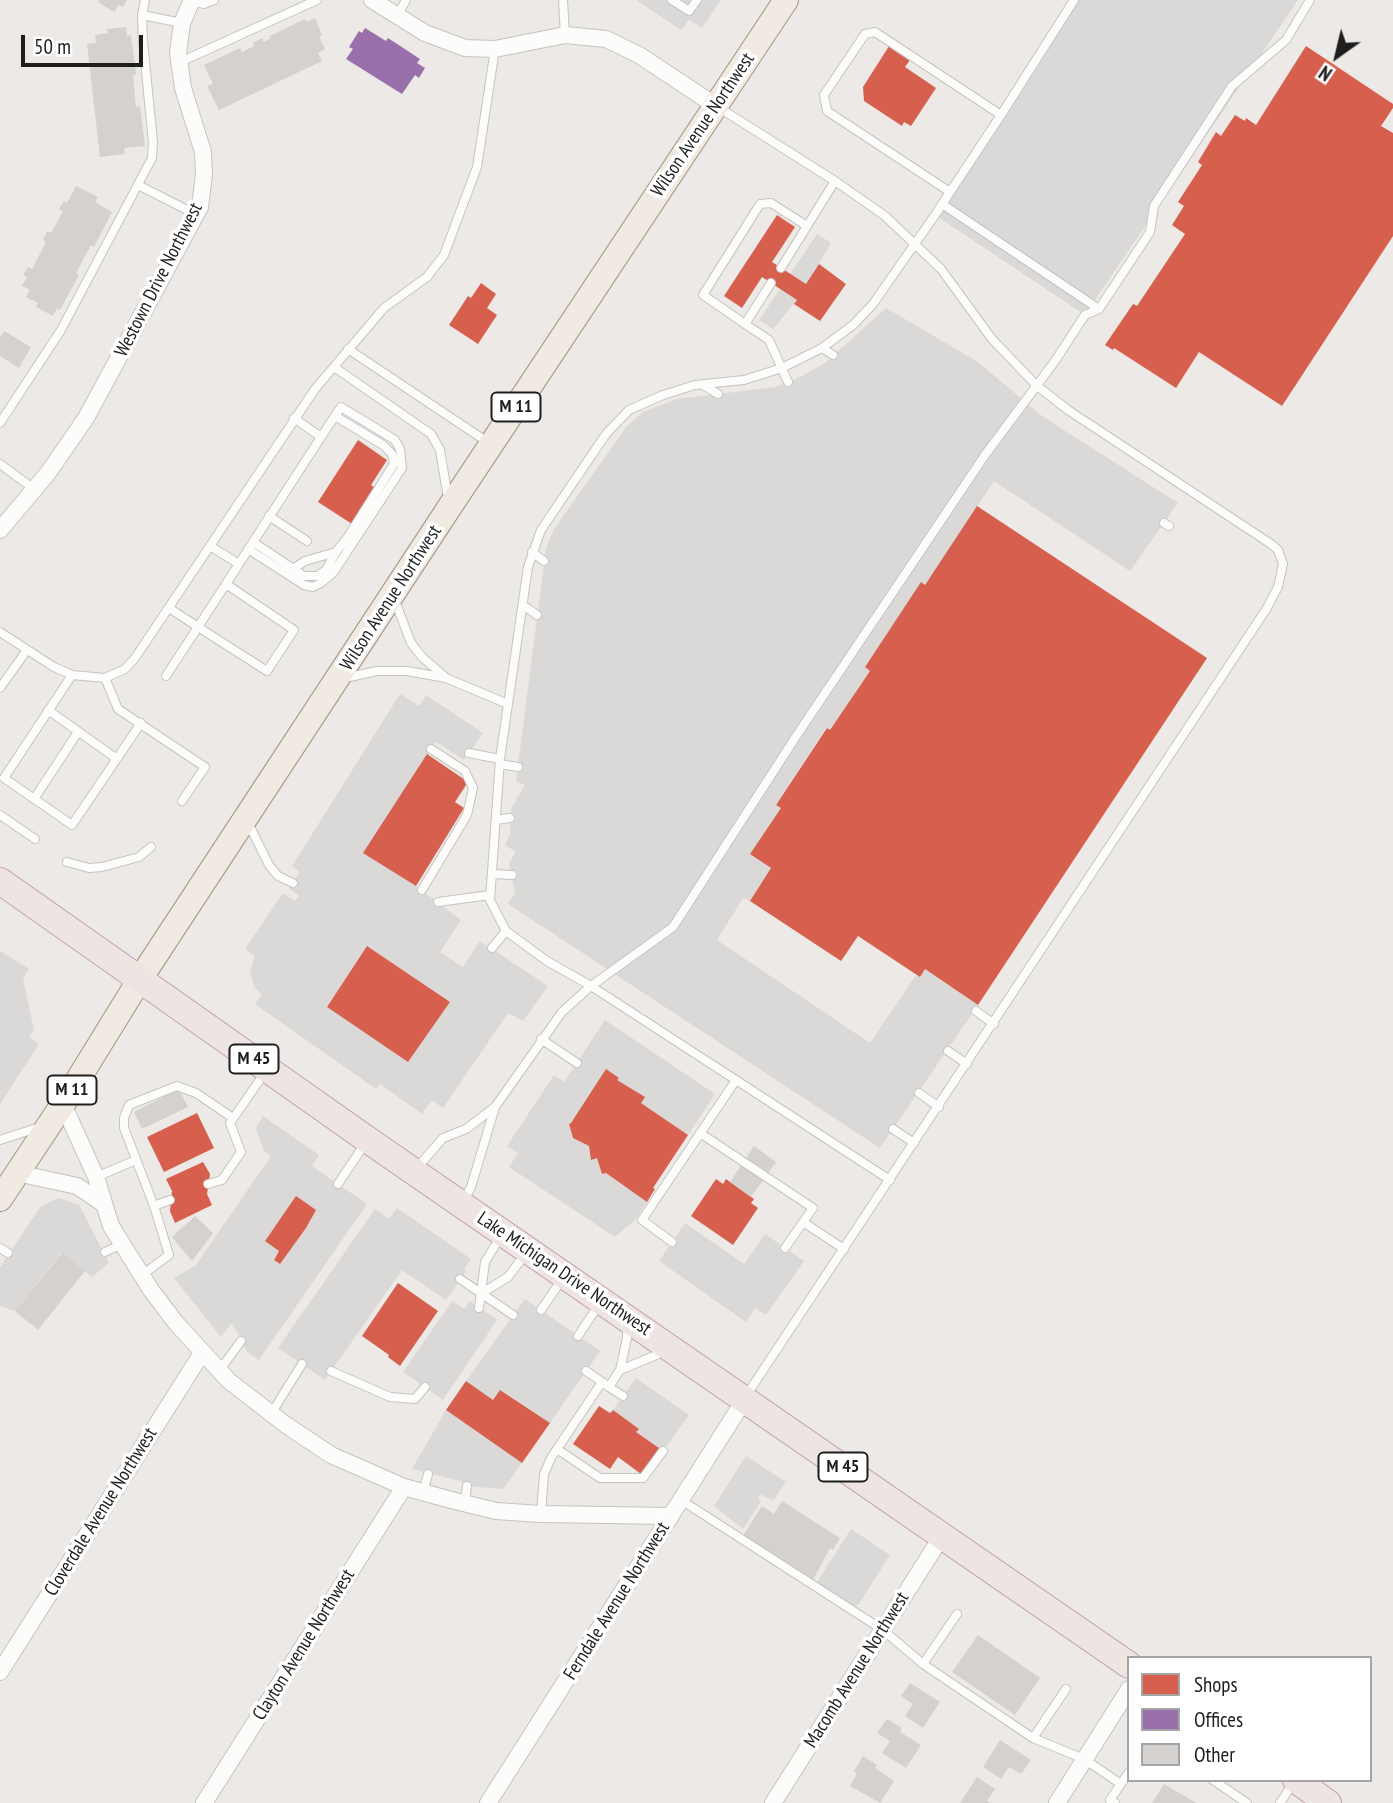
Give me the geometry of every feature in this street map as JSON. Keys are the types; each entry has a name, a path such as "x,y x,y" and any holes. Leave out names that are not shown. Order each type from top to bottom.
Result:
{"highway":[{"name":"Lake Michigan Drive Northwest","path":"0,881 368,1140 1127,1664"},
{"path":"1298,1782 1328,1803"}],"main road":[{"name":"Wilson Avenue Northwest","path":"0,1199 140,979 786,0"}],"street":[{"path":"372,0 425,33 456,46 495,49 565,35 595,36 627,48 716,106"},
{"name":"Westown Drive Northwest","path":"0,530 35,489 91,410 197,215 203,187 203,152 178,63 182,23 192,1"},
{"path":"56,1114 96,1177 111,1226 176,1323 219,1371 271,1414 331,1455 404,1487 496,1511 671,1516"},
{"path":"18,1173 77,1185 102,1203"},
{"name":"Cloverdale Avenue Northwest","path":"0,1672 202,1353"},
{"name":"Ferndale Avenue Northwest","path":"488,1803 745,1399"},
{"name":"Clayton Avenue Northwest","path":"204,1803 404,1487"},
{"name":"Macomb Avenue Northwest","path":"773,1803 942,1536"},
{"path":"1057,1803 1127,1692"}],"lane":[{"path":"0,423 61,330 138,185 153,150 142,15 145,0"},
{"path":"192,1 204,4 215,0"},
{"path":"178,63 317,0"},
{"path":"397,16 405,0"},
{"path":"564,0 565,35"},
{"path":"672,0 689,11 697,0"},
{"path":"890,1180 591,986 547,961 506,931 490,895 500,762 523,605 532,552 541,530 552,510 607,433 629,410 650,405 663,395 702,384 744,380 782,368 822,348 859,319 873,304 950,192 1074,0"},
{"path":"462,1205 471,1186 495,1107 541,1039 562,1012 591,986 673,926 832,682 985,455 1085,315 1099,309 1150,232 1154,206 1232,86 1286,40 1310,0"},
{"path":"142,15 182,23"},
{"path":"950,192 827,111 824,95 865,34 875,32 1000,115"},
{"path":"0,632 72,675 105,678 130,664 294,418 384,308 426,276 444,255 477,167 495,49"},
{"path":"716,106 885,216 941,270 997,345 1036,385 1068,410 1271,544 1281,556 1283,569 1273,598 745,1399"},
{"path":"781,268 835,181"},
{"path":"138,185 197,215"},
{"path":"788,382 769,340 703,295 760,204 771,204 807,226"},
{"path":"942,204 1099,309"},
{"path":"745,324 771,283"},
{"path":"859,319 869,325"},
{"path":"822,348 833,355"},
{"path":"348,349 491,445"},
{"path":"334,367 431,434 440,450 449,508"},
{"path":"702,384 718,394"},
{"path":"166,676 250,545 341,407 395,440 400,449 402,468 333,573 321,583 313,587 304,585 250,545"},
{"path":"250,545 304,576 318,576 326,570 335,552 348,537 394,464 392,454 383,445 335,416"},
{"path":"294,418 321,437"},
{"path":"607,433 617,440"},
{"path":"0,464 35,489"},
{"path":"580,472 589,479"},
{"path":"552,510 562,517"},
{"path":"269,516 307,541"},
{"path":"210,546 239,564"},
{"path":"293,569 305,561 335,552"},
{"path":"532,552 544,561"},
{"path":"169,608 267,671 294,630 226,584"},
{"path":"393,594 411,643 422,657 446,678"},
{"path":"523,605 537,615"},
{"path":"1,682 27,650"},
{"path":"338,680 395,669 446,678 508,704"},
{"path":"72,675 2,781 72,825 141,723"},
{"path":"105,678 118,709 205,767 182,801"},
{"path":"48,710 117,759"},
{"path":"34,799 78,732"},
{"path":"422,890 467,815 473,788 465,771 431,749"},
{"path":"469,752 518,767"},
{"path":"0,816 35,839"},
{"path":"496,820 510,818"},
{"path":"246,820 269,865 278,876 293,883"},
{"path":"67,862 89,868 102,867 139,858 151,847"},
{"path":"492,874 512,875"},
{"path":"438,902 490,895"},
{"path":"492,948 506,931"},
{"path":"976,1011 994,1024"},
{"path":"541,1039 577,1063"},
{"path":"948,1051 967,1064"},
{"path":"208,1184 222,1180 241,1152 230,1123 267,1069"},
{"path":"672,1242 638,1220 700,1133 703,1120 736,1080"},
{"path":"142,1275 169,1255 154,1206 124,1128 124,1118 129,1105 177,1086 196,1093 233,1118"},
{"path":"919,1093 939,1107"},
{"path":"415,1170 443,1138 466,1129 495,1107"},
{"path":"0,1140 56,1114"},
{"path":"893,1129 914,1143"},
{"path":"700,1133 813,1208 785,1248"},
{"path":"338,1184 368,1140"},
{"path":"96,1177 136,1160"},
{"path":"154,1206 170,1200"},
{"path":"803,1222 844,1249"},
{"path":"479,1308 485,1262 503,1233"},
{"path":"105,1252 122,1244"},
{"path":"482,1293 508,1278 528,1250"},
{"path":"541,1310 565,1275"},
{"path":"460,1279 513,1315"},
{"path":"578,1336 612,1307 627,1326 620,1370"},
{"path":"219,1371 241,1341"},
{"path":"541,1514 544,1474 557,1449 605,1384 620,1370 657,1353 674,1350"},
{"path":"271,1414 302,1364"},
{"path":"331,1371 390,1396 415,1399 425,1387"},
{"path":"586,1371 623,1396"},
{"path":"557,1449 600,1478 643,1478 663,1451"},
{"path":"423,1493 428,1474"},
{"path":"465,1503 467,1486"},
{"path":"681,1500 883,1630 923,1664 1032,1738 1084,1759 1121,1784"},
{"path":"923,1664 957,1614"},
{"path":"1032,1738 1066,1689"},
{"path":"1115,1803 1110,1800 1127,1775"},
{"path":"1216,1782 1247,1803"},
{"path":"1280,1803 1294,1782"}],"shaded area":[{"path":"636,0 721,0 702,28 689,20 681,30"},
{"path":"1073,0 1298,0 1085,315 935,215"},
{"path":"817,234 831,243 798,299 773,329 759,320"},
{"path":"886,308 978,362 1042,416 1178,503 1130,571 994,481 925,585 921,583 865,667 870,671 830,730 826,728 776,804 781,808 750,854 771,868 750,901 743,898 717,940 870,1043 916,975 920,977 925,969 978,1005 880,1148 508,904 515,893 509,863 516,852 505,845 510,834 511,809 525,785 516,781 546,548 554,529 626,427 643,412 677,399 776,387 800,377 825,363"},
{"path":"400,694 419,706 426,695 483,733 464,760 436,742 364,853 416,886 461,920 440,952 463,967 480,941 548,986 523,1021 508,1013 443,1108 432,1100 422,1114 380,1084 376,1089 255,1004 262,995 254,986 250,971 255,956 245,949 283,893 295,901 299,896 289,888 300,872 292,866","holes":["367,946 450,1002 408,1062 327,1007"]},
{"path":"0,951 29,969 23,979 34,1030 29,1037 39,1044 0,1104"},
{"path":"605,1020 715,1094 688,1135 641,1103 644,1097 617,1080 618,1078 569,1124 573,1138 589,1146 591,1159 597,1158 602,1174 606,1173 647,1202 635,1220 615,1237 509,1167 518,1153 507,1146 554,1075 564,1082"},
{"path":"263,1116 319,1155 312,1166 367,1204 259,1360 247,1352 232,1323 221,1337 174,1278 196,1265 271,1156 264,1151 256,1128","holes":["296,1197 311,1220 279,1263 274,1259 279,1251 265,1241"]},
{"path":"59,1198 79,1205 109,1263 92,1277 61,1253 15,1311 0,1306 0,1267 40,1207"},
{"path":"397,1208 471,1259 464,1269 466,1271 446,1300 402,1270 325,1380 278,1348 375,1209 389,1219"},
{"path":"685,1223 744,1264 765,1234 804,1261 766,1315 755,1308 746,1322 659,1261"},
{"path":"525,1299 600,1351 550,1423 501,1390 493,1400 466,1381"},
{"path":"452,1301 464,1309 470,1301 497,1320 443,1400 403,1372"},
{"path":"636,1378 689,1415 663,1451 636,1432 638,1428 613,1410"},
{"path":"446,1410 522,1463 503,1489 467,1486 460,1481 412,1469"},
{"path":"746,1456 786,1482 773,1501 760,1494 758,1498 761,1501 743,1529 714,1506"},
{"path":"851,1529 890,1555 859,1604 854,1607 817,1582"}],"building: Shops":[{"path":"891,43 912,57 905,67 936,88 911,126 904,122 902,126 864,101 863,87"},
{"path":"1306,46 1393,104 1381,126 1393,133 1393,236 1282,406 1199,352 1176,388 1105,345 1133,304 1137,306 1185,234 1172,225 1184,206 1178,202 1202,165 1198,162 1216,132 1221,136 1235,115 1256,125"},
{"path":"777,215 795,227 772,262 806,284 819,264 846,284 820,321 794,304 797,300 762,277 742,308 724,296"},
{"path":"481,283 496,294 487,308 497,315 478,344 449,325 468,296 471,298"},
{"path":"358,440 387,460 371,485 375,488 352,524 318,502"},
{"path":"977,506 1207,658 978,1005 925,969 920,977 858,936 841,961 750,901 771,868 750,854 781,808 776,805 827,728 830,730 870,671 865,667 921,582 925,585"},
{"path":"427,754 468,782 455,802 464,808 416,886 363,853"},
{"path":"367,946 450,1002 408,1062 327,1007"},
{"path":"606,1069 619,1078 617,1080 645,1097 641,1103 688,1135 653,1188 655,1189 647,1202 606,1173 602,1174 597,1158 591,1160 589,1146 573,1138 569,1124"},
{"path":"197,1113 214,1148 164,1172 147,1137"},
{"path":"203,1162 210,1174 207,1194 212,1205 175,1223 170,1211 172,1191 166,1179"},
{"path":"716,1179 723,1184 726,1179 754,1199 751,1203 758,1208 733,1245 691,1216"},
{"path":"296,1196 316,1210 280,1264 274,1260 279,1251 265,1241"},
{"path":"398,1283 438,1311 400,1366 362,1336"},
{"path":"466,1381 493,1400 500,1390 550,1423 522,1463 446,1410"},
{"path":"599,1406 610,1413 613,1410 639,1429 636,1432 659,1448 641,1474 618,1457 610,1469 573,1444"}],"building: Offices":[{"path":"365,28 386,41 388,38 420,59 417,63 425,68 419,78 415,75 402,94 346,59 353,49 349,47 359,31 362,33"}],"building: Other":[{"path":"127,0 123,7 119,5 114,12 98,2"},
{"path":"315,18 325,49 318,53 322,61 219,110 207,86 213,84 204,65 240,48 242,52 262,38 264,42 271,38 270,36 305,19 307,22"},
{"path":"126,27 127,36 131,35 136,74 133,75 136,107 140,106 145,146 124,148 125,154 100,157 87,44 96,43 95,35 108,33 107,29"},
{"path":"76,186 98,197 95,202 112,212 94,247 91,245 76,273 79,275 60,310 57,308 53,316 36,307 38,303 26,297 30,290 22,286 27,277 23,275 28,267 32,269 46,242 43,240 47,231 51,233 63,211 59,209 64,201 67,203"},
{"path":"4,331 31,347 19,368 0,356 0,338"},
{"path":"179,1089 188,1107 142,1129 134,1112"},
{"path":"754,1146 776,1162 751,1197 730,1182"},
{"path":"195,1216 213,1233 192,1261 172,1237"},
{"path":"62,1253 85,1271 38,1330 15,1311"},
{"path":"782,1501 840,1538 833,1550 830,1548 813,1580 743,1536 762,1506 774,1514"},
{"path":"978,1635 1040,1678 1015,1715 952,1672"},
{"path":"910,1683 940,1702 923,1728 905,1716 913,1704 901,1696"},
{"path":"887,1719 902,1728 900,1732 921,1745 906,1768 882,1753 890,1741 877,1733"},
{"path":"1000,1740 1031,1760 1021,1774 1009,1767 1001,1779 983,1767"},
{"path":"863,1756 894,1781 880,1803 850,1786 857,1774 854,1771"},
{"path":"977,1777 995,1789 987,1801 991,1803 960,1803"},
{"path":"1164,1784 1196,1803 1152,1803"}]}
